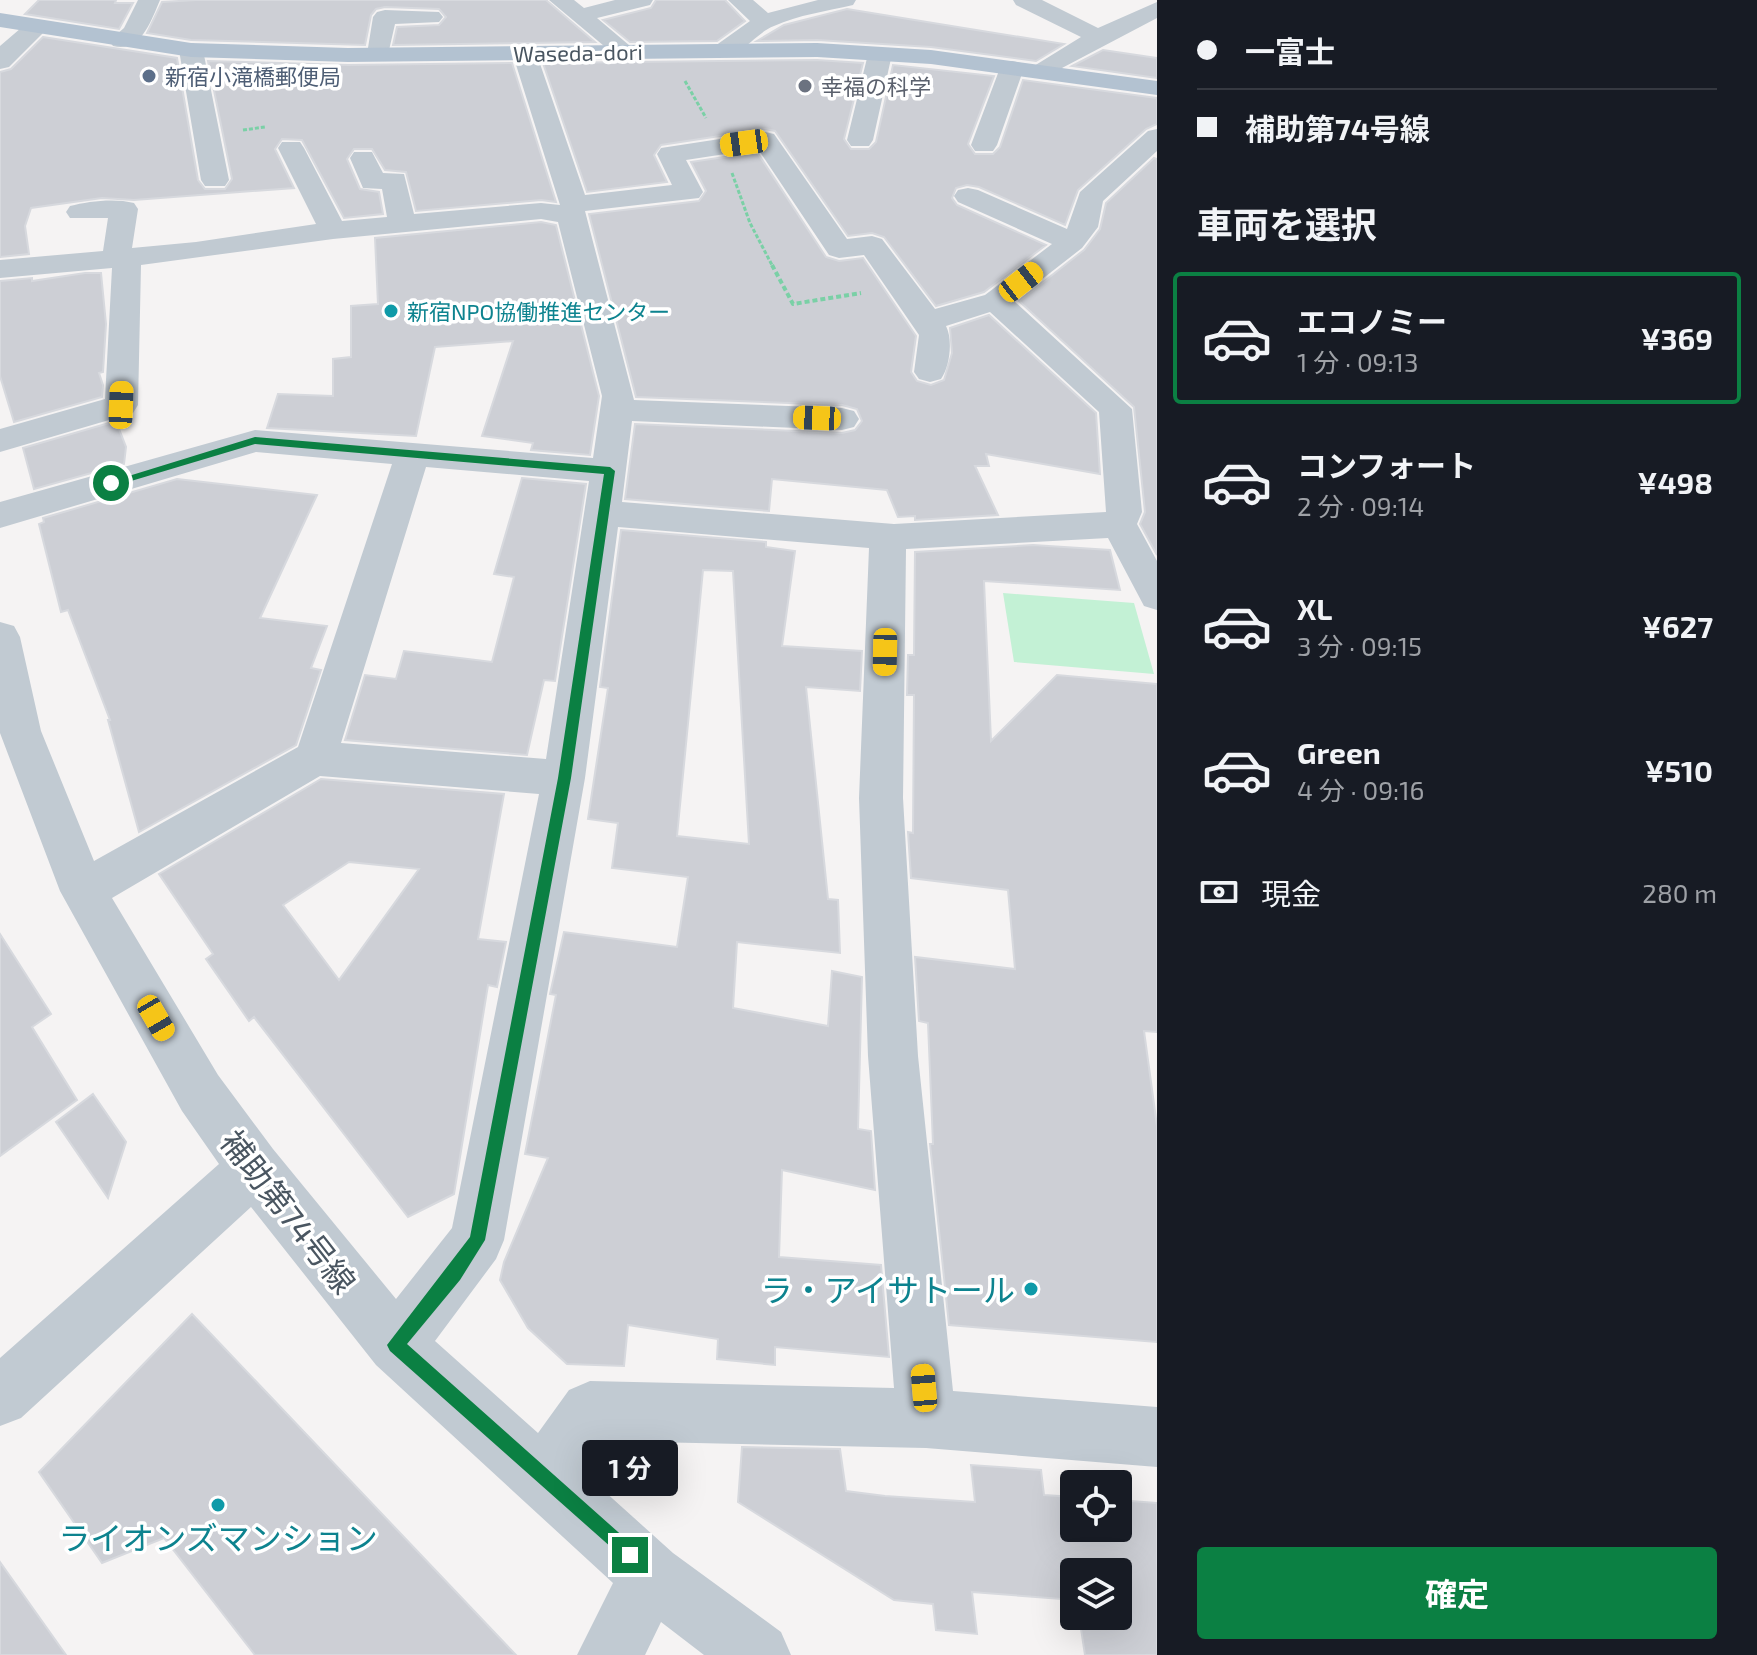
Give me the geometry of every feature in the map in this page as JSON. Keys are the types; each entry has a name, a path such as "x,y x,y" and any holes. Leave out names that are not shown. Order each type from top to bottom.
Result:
{"main road":[{"name":"Waseda-dori","path":"0,20 191,50 379,54 817,50 1043,71 1157,88"}],"street":[{"path":"121,41 134,32 149,0"},
{"path":"560,0 624,51"},
{"path":"579,16 642,0"},
{"path":"739,0 764,21"},
{"path":"1024,0 1098,37"},
{"path":"723,51 764,21 842,1"},
{"path":"1043,71 1098,37 1157,9"},
{"path":"379,54 385,17 431,17"},
{"path":"0,62 36,27"},
{"path":"191,50 211,123 215,180"},
{"path":"396,1345 454,1274 477,1240 564,778 617,410 618,396 572,209 524,52"},
{"path":"860,140 880,54"},
{"path":"984,145 1012,68"},
{"path":"928,321 996,301 1072,242 1084,227 1090,198 1157,137"},
{"path":"0,269 196,251 333,230 572,209 689,192 670,154 765,140 839,249 872,245 928,321 935,335 930,372"},
{"path":"291,148 333,230"},
{"path":"363,158 373,182 394,180 402,223"},
{"path":"968,196 1072,242"},
{"path":"0,441 121,405 124,209 80,212"},
{"path":"996,301 1115,409 1124,512 1119,524"},
{"path":"617,410 788,402 842,419"},
{"path":"0,515 255,441 610,471"},
{"path":"315,758 413,454"},
{"path":"604,513 888,536 1119,524"},
{"path":"1119,524 1157,596"},
{"path":"888,536 881,798 893,1056 926,1418"},
{"name":"補助第74号線","path":"1,643 20,731 83,891 200,1093 254,1168 396,1345 651,1575 758,1655"},
{"path":"83,891 315,758 564,778"},
{"path":"0,1397 254,1168"},
{"path":"544,1476 590,1411 926,1418 1157,1437"},
{"path":"610,1655 651,1575"}],"path":[{"path":"667,51 723,146 750,223 793,304 902,286"},
{"path":"211,123 265,127 291,148"}],"green space":[{"path":"1003,593 1134,603 1154,674 1014,662"}],"building":[{"path":"39,0 116,0 115,3 133,3 119,29 25,14"},
{"path":"546,0 595,42 393,45 397,27 439,25 446,17 439,9 385,7 376,9 371,15 365,45 191,40 147,33 162,2"},
{"path":"656,0 725,0 745,21 717,41 630,42 603,20 651,8"},
{"path":"847,9 1064,44 1036,61 931,47 817,40 757,41 784,25"},
{"path":"43,37 177,58 198,180 205,189 225,189 232,179 208,61 348,65 512,63 556,202 541,200 416,211 406,172 385,170 372,149 354,149 347,159 360,189 379,192 383,214 344,218 302,140 282,139 275,149 294,188 134,200 102,198 31,208 25,226 29,254 0,257 0,72 11,69"},
{"path":"1103,50 1157,58 1157,78 1072,66"},
{"path":"817,60 863,63 844,139 851,149 869,149 876,142 893,65 994,76 968,144 975,154 993,154 1000,147 1023,80 1157,98 1157,124 1146,129 1078,190 1065,225 979,187 967,185 956,188 952,198 957,205 1046,245 984,292 936,306 884,237 872,233 848,236 775,131 765,129 661,145 654,155 667,182 587,192 543,63"},
{"path":"757,152 826,257 839,261 863,258 916,336 911,372 917,381 931,385 944,380 952,353 950,328 989,315 1096,413 1100,474 986,454 989,466 975,466 998,515 915,520 915,516 898,517 887,490 772,479 769,511 625,499 635,424 842,433 855,430 862,421 857,409 842,405 636,397 589,214 699,201 706,191 691,162"},
{"path":"1154,158 1157,159 1157,555 1140,524 1145,512 1134,407 1019,301 1084,250 1100,229 1106,203"},
{"path":"541,222 556,225 599,396 590,455 531,450 533,443 482,436 513,341 435,347 416,436 267,428 278,394 333,396 333,359 351,357 351,306 378,304 375,238"},
{"path":"101,273 106,324 103,372 99,373 103,385 102,397 14,422 0,376 0,281 32,278 32,281"},
{"path":"116,421 126,447 124,464 34,489 23,448"},
{"path":"522,478 586,484 555,681 544,680 527,755 345,740 365,675 396,679 404,651 492,662 514,577 494,574"},
{"path":"177,479 317,495 260,618 327,626 311,668 321,670 296,745 139,832 110,720 68,610 61,612 39,524 44,522 43,518"},
{"path":"621,530 766,542 766,547 795,551 782,646 862,651 860,691 806,687 828,899 838,900 840,953 737,942 733,1008 828,1026 832,971 862,977 858,1129 871,1131 875,1190 782,1170 779,1257 881,1265 889,1357 775,1347 775,1365 717,1359 718,1339 628,1325 624,1366 567,1364 528,1328 500,1280 504,1262 548,1158 525,1154 556,995 550,994 564,932 677,947 688,877 612,868 618,823 588,819 608,688 600,687","holes":["703,570 733,571 749,844 677,836"]},
{"path":"1033,545 1110,550 1120,590 984,581 991,741 1057,675 1157,684 1157,1032 1144,1031 1157,1126 1157,1342 949,1325 930,1144 933,1144 928,1023 919,1021 915,957 1015,969 1008,890 911,878 908,832 913,833 914,695 907,695 908,655 914,655 915,552"},
{"path":"321,779 504,794 478,939 506,942 497,987 488,985 454,1194 408,1217 254,1017 249,1021 206,959 213,954 159,874","holes":["349,862 419,869 339,980 283,905"]},
{"path":"0,934 51,1014 32,1027 77,1100 0,1156"},
{"path":"93,1094 126,1142 108,1198 56,1122"},
{"name":"ライオンズマンション","path":"192,1314 516,1655 255,1655 164,1538 102,1563 39,1472"},
{"path":"742,1447 840,1449 846,1491 885,1496 975,1502 971,1465 1041,1470 1044,1495 1060,1496 1060,1542 1132,1542 1132,1501 1157,1503 1157,1655 1085,1655 1081,1630 1132,1630 1132,1558 1060,1558 1060,1599 972,1592 977,1634 936,1630 933,1604 894,1600 738,1502"},
{"path":"0,1562 66,1655 0,1655"}],"place":[{"name":"新宿小滝橋郵便局","path":"149,76"},
{"name":"幸福の科学","path":"805,86"},
{"name":"新宿NPO協働推進センター","path":"391,311"},
{"name":"ラ・アイサトール","path":"1031,1289"},
{"name":"ライオンズマンション","path":"218,1505"}],"route":[{"path":"111,483 255,441 610,471 564,778 477,1240 454,1274 396,1345 630,1555"}]}
